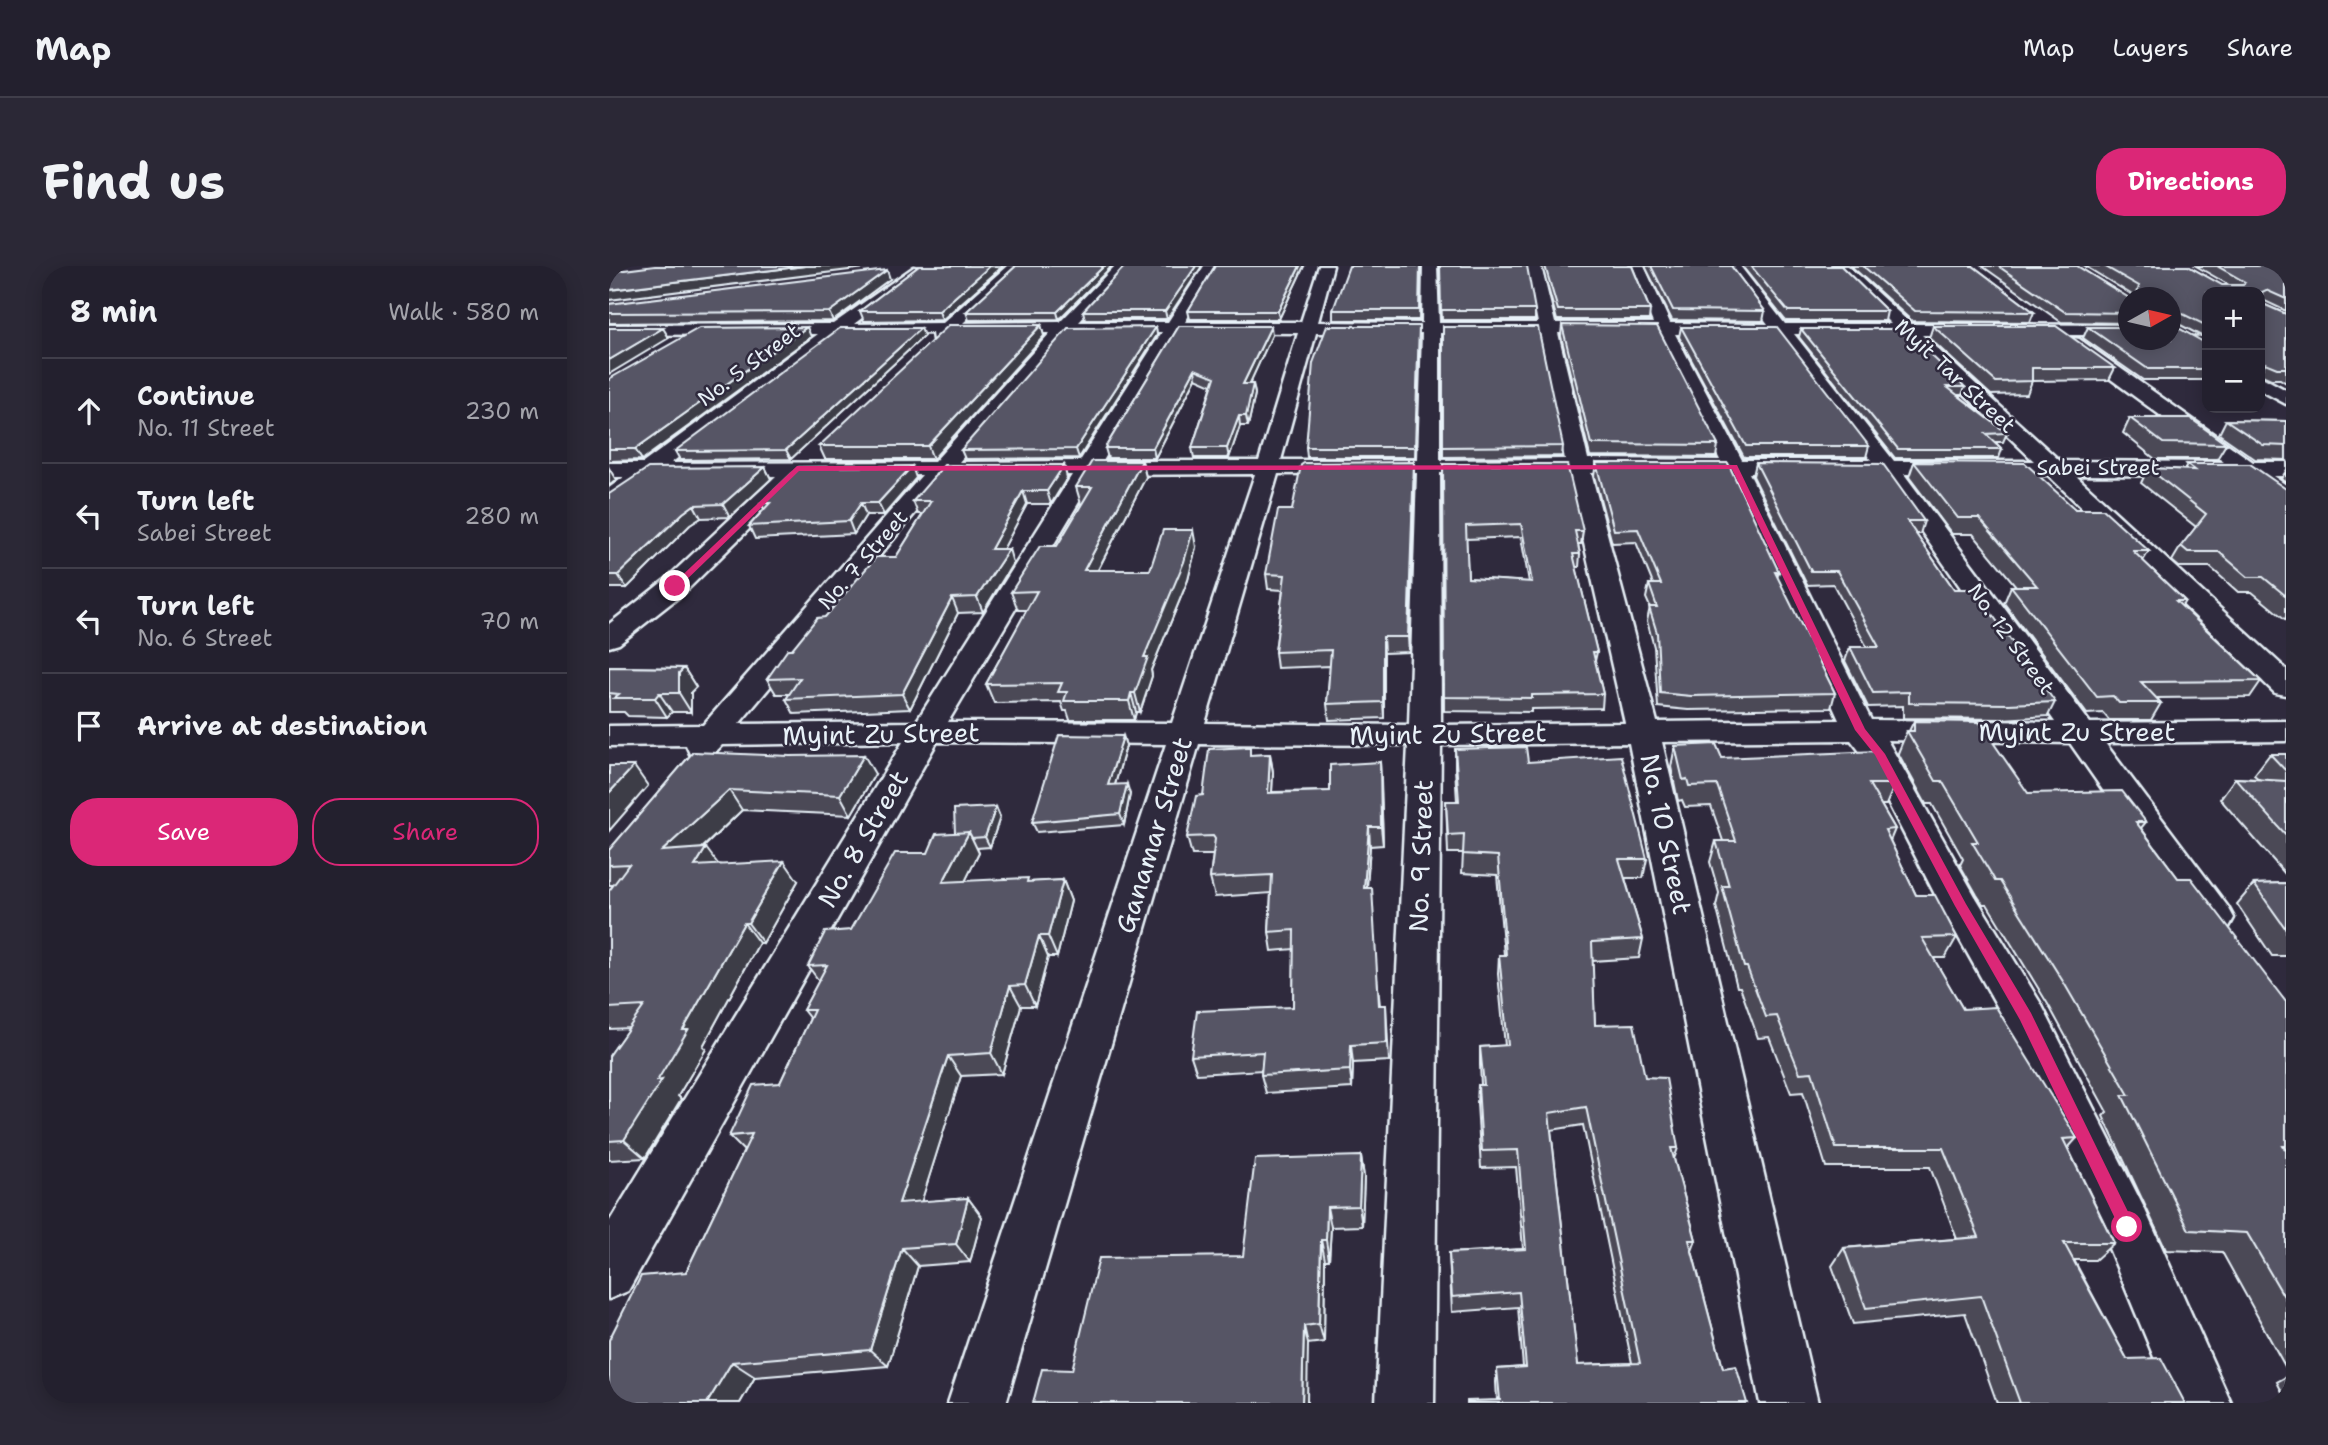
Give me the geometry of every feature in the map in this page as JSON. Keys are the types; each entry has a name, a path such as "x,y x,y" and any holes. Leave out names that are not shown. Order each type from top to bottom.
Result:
{"street":[{"path":"928,347 1016,266"},
{"name":"No. 7 Street","path":"686,767 1064,328 1123,266"},
{"name":"No. 8 Street","path":"609,1272 926,732 1212,266"},
{"name":"Ganamar Street","path":"977,1403 1268,468 1326,266"},
{"name":"No. 9 Street","path":"1405,1403 1425,736 1430,266"},
{"name":"No. 10 Street","path":"1534,266 1578,466 1643,731 1789,1403"},
{"path":"1637,266 1663,328 1735,467 1860,730 1880,754 1961,906 2026,1017 2127,1227 2202,1403"},
{"name":"No. 12 Street","path":"1732,266 1887,467 2230,939"},
{"name":"Myit Tar Street","path":"1839,266 2286,686"},
{"path":"879,274 923,268"},
{"name":"No. 5 Street","path":"609,499 835,329 923,268"},
{"path":"665,351 727,313"},
{"path":"2034,314 2286,496"},
{"path":"609,330 1174,327 2118,330"},
{"path":"2181,329 2202,330"},
{"path":"2181,334 2202,347"},
{"path":"2265,385 2286,398"},
{"path":"609,638 675,586 817,450"},
{"name":"Sabei Street","path":"609,470 1578,466 2286,469"},
{"name":"Myint Zu Street","path":"609,736 926,732 1425,736 1643,731 2286,731"}],"building":[{"path":"655,266 805,266 609,290 609,272"},
{"path":"919,266 990,266 939,311 860,311"},
{"path":"1016,266 1104,266 1057,312 966,312"},
{"path":"1125,266 1196,266 1165,311 1083,311"},
{"path":"1215,266 1300,266 1278,311 1188,311"},
{"path":"1349,266 1420,266 1419,310 1333,310"},
{"path":"1440,266 1527,266 1535,310 1441,310"},
{"path":"1545,266 1632,266 1650,310 1558,310"},
{"path":"1651,266 1731,266 1765,311 1673,310"},
{"path":"1751,266 1841,266 1887,311 1788,311"},
{"path":"1863,266 1973,266 2034,312 1915,311"},
{"path":"1998,266 2077,266 2118,291 2118,313 2065,312"},
{"path":"2104,266 2188,266 2222,285 2243,285 2245,282 2217,266 2286,266 2286,299 2265,290 2265,287 2202,287 2202,324 2181,313 2181,287 2139,286"},
{"path":"887,270 829,312 609,313 609,304"},
{"path":"2265,305 2286,314 2286,368 2265,363"},
{"path":"949,325 1041,325 928,446 819,446"},
{"path":"1562,325 1657,326 1718,445 1591,444"},
{"path":"1179,326 1271,326 1243,384 1253,384 1246,416 1239,416 1227,448 1192,448 1215,377 1195,369 1153,448 1105,448"},
{"path":"1327,326 1419,326 1415,447 1306,447 1313,363"},
{"path":"1933,326 2056,326 2115,368 2032,368 2032,381 1996,382"},
{"path":"807,327 635,449 609,449 609,379 699,328"},
{"path":"1156,327 1076,449 961,450 1068,328"},
{"path":"1443,327 1538,327 1563,446 1443,447"},
{"path":"1681,327 1777,327 1869,446 1746,446"},
{"path":"2088,327 2118,327 2118,348"},
{"path":"609,328 663,328 609,360"},
{"path":"840,328 921,328 786,450 675,451"},
{"path":"1801,329 1903,329 1965,387 1947,387 2007,433 1986,434 2002,449 1898,449"},
{"path":"2181,329 2202,341 2202,369 2148,369 2121,350 2181,350"},
{"path":"2130,418 2190,418 2226,444 2163,443"},
{"path":"2226,420 2286,421 2286,446 2263,445"},
{"path":"1092,461 1142,461 1084,570 1150,570 1163,530 1193,530 1184,562 1144,657 1148,657 1135,693 1131,693 1129,701 1064,701 1067,692 1058,692 1062,683 986,684 1037,591 1011,592 1040,546 1057,546 1092,487 1076,487"},
{"path":"1414,462 1408,637 1383,637 1383,702 1327,704 1331,650 1275,652 1285,575 1266,574 1278,510 1292,510 1301,465 1304,463"},
{"path":"1914,462 2025,463 2075,509 2103,509 2149,551 2133,551 2185,601 2176,601 2261,681 2141,682 2161,703 2119,703 2113,696 2097,697 2011,586 2037,586 1979,518 1958,518"},
{"path":"1596,463 1728,463 1779,572 1775,572 1835,693 1691,696 1660,693 1657,633 1649,607 1657,607 1649,584 1661,584 1638,529 1614,530"},
{"path":"1756,463 1883,464 1924,521 1907,521 1954,589 1974,589 2055,702 1909,703 1909,692 1873,693 1850,647 1879,647 1837,571 1811,571"},
{"path":"1443,464 1567,464 1583,531 1575,531 1580,554 1573,554 1597,652 1593,652 1603,694 1532,695 1532,698 1444,697","holes":["1521,524 1532,582 1468,578 1466,526"]},
{"path":"2187,464 2250,464 2286,489 2286,596 2263,577 2248,577 2219,552 2188,552 2181,546 2206,514 2148,468 2195,470"},
{"path":"944,465 1064,465 1047,491 1023,491 991,549 1009,549 977,597 952,598 902,694 786,699 800,678 767,679 788,649 792,649 817,618 825,617 876,557 896,557 931,501 913,501"},
{"path":"912,466 878,503 861,503 849,521 749,526 770,503 761,503 799,467"},
{"path":"765,467 723,504 694,505 618,575 609,575 609,494 648,468"},
{"path":"609,667 684,668 679,673 679,693 659,693 655,698 614,698 619,694 609,693"},
{"path":"1914,721 1979,722 2028,793 2122,791 2146,822 2136,822 2178,878 2191,878 2286,1002 2286,1146 2283,1146 2286,1151 2286,1300 2247,1233 2189,1230 2122,1095 2129,1095 2064,983 2000,881 1995,881 1972,842 1978,842 1942,781 1936,781 1907,731 1914,731"},
{"path":"1059,735 1123,736 1108,785 1127,784 1120,814 1032,822"},
{"path":"1716,744 1722,758 1877,751 1895,784 1869,784 1895,829 1885,830 1916,895 1935,895 1957,937 1922,938 1963,1009 1996,1007 2077,1138 2063,1139 2114,1243 2064,1243 2127,1359 2161,1358 2185,1403 2020,1403 1981,1296 1866,1308 1844,1248 1979,1237 1943,1148 1836,1148 1812,1072 1800,1073 1777,1016 1766,1017 1747,967 1744,967 1722,886 1729,886 1716,841 1736,841 1717,785 1689,786 1687,779 1683,780 1675,746"},
{"path":"1250,747 1250,755 1270,754 1268,793 1330,791 1330,765 1380,762 1381,827 1369,827 1364,888 1372,888 1379,1005 1386,1005 1387,1043 1351,1045 1350,1070 1261,1075 1263,1052 1191,1056 1197,1011 1293,1007 1294,930 1269,932 1272,875 1210,878 1215,839 1213,836 1187,837 1196,796 1203,795 1209,749"},
{"path":"1526,747 1528,762 1621,756 1647,859 1619,859 1643,939 1592,942 1595,1025 1634,1024 1645,1077 1666,1078 1678,1148 1671,1148 1696,1240 1689,1240 1723,1368 1736,1366 1747,1403 1467,1403 1500,1400 1497,1369 1526,1367 1519,1292 1452,1297 1449,1253 1526,1249 1518,1150 1482,1151 1478,1085 1484,1085 1480,1047 1508,1045 1499,955 1506,955 1498,856 1463,854 1464,834 1448,835 1446,801 1459,801 1455,749","holes":["1586,1107 1640,1363 1578,1365 1549,1113"]},
{"path":"693,752 790,756 864,755 840,795 729,790 662,851 706,848 695,866 784,861 748,923 744,923 683,1030 688,1030 657,1081 662,1080 624,1140 609,1141 609,1056 644,1006 609,1008 609,891 629,864 609,865 609,850"},
{"path":"2270,754 2286,754 2286,771"},
{"path":"609,766 634,766 609,793"},
{"path":"2235,778 2286,781 2286,835"},
{"path":"996,807 985,837 972,838 969,832 955,833 954,809"},
{"path":"969,832 943,882 1028,878 1027,882 1063,880 1048,936 1039,936 1025,985 1010,986 991,1053 948,1056 899,1203 968,1198 956,1244 902,1248 870,1350 732,1362 707,1403 609,1403 609,1340 641,1276 686,1272 752,1134 729,1136 753,1085 780,1083 814,1010 803,1010 827,965 808,966 825,932 851,930 895,853 928,853 936,834"},
{"path":"2286,883 2286,929 2254,884"},
{"path":"1361,1156 1359,1206 1327,1207 1326,1240 1321,1240 1319,1324 1304,1326 1302,1403 1033,1403 1042,1369 1072,1370 1099,1258 1243,1256 1255,1159"}],"route":[{"path":"675,586 797,468 1735,467 1860,730 1880,754 1961,906 2026,1017 2127,1227"}]}
